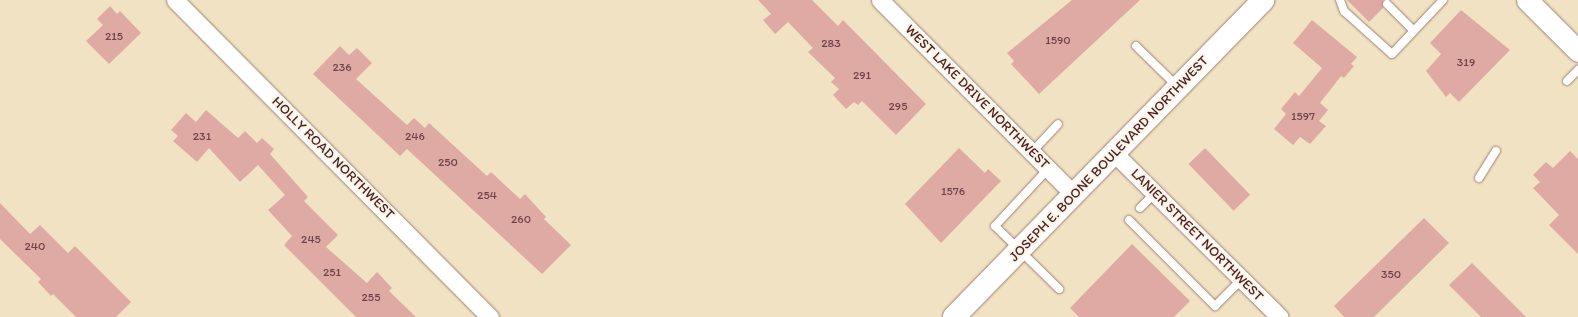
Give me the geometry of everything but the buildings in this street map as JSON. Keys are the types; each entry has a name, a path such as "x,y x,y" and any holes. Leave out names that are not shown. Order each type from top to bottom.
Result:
{"main road":[{"name":"JOSEPH E. BOONE BOULEVARD NORTHWEST","path":"954,317 1074,195 1260,1"}],"street":[{"name":"HOLLY ROAD NORTHWEST","path":"175,0 490,317"},
{"name":"WEST LAKE DRIVE NORTHWEST","path":"880,0 1074,195"},
{"path":"1527,0 1578,52"},
{"name":"LANIER STREET NORTHWEST","path":"1114,153 1280,317"}],"lane":[{"path":"1340,0 1344,11 1392,54 1439,1"},
{"path":"1387,4 1413,30"},
{"path":"1136,46 1178,87"},
{"path":"1567,81 1578,70"},
{"path":"1032,152 1058,124"},
{"path":"1479,178 1496,151"},
{"path":"1048,169 996,222 996,230 1060,289"},
{"path":"1140,208 1155,193"},
{"path":"1129,220 1215,306 1242,279"}]}
